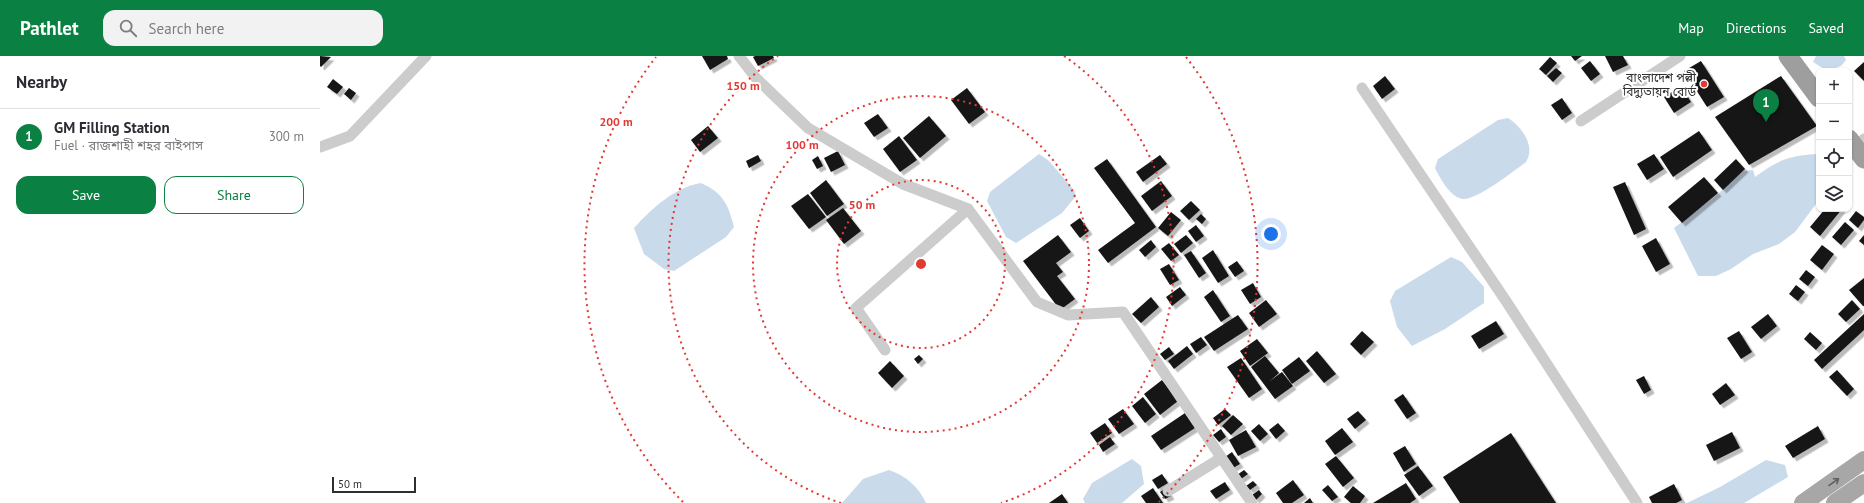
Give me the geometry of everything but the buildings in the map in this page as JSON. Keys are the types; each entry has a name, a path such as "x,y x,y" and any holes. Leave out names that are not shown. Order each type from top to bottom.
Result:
{"highway":[{"path":"1788,56 1816,94"}],"main road":[{"path":"1804,503 1864,460"},
{"path":"1835,503 1864,483"}],"street":[{"path":"320,147 350,136 426,56"},
{"path":"739,56 756,78 808,128 903,184 968,209 1037,302 1068,316 1122,312 1252,503"},
{"path":"1581,121 1680,56"},
{"path":"1362,88 1506,301 1637,503"},
{"path":"886,350 856,308 968,209"},
{"path":"1168,491 1221,458"}],"water":[{"path":"1816,56 1844,56 1846,60 1841,66 1835,68 1822,68 1813,62"},
{"path":"1508,118 1518,126 1526,137 1529,156 1526,162 1487,190 1470,198 1464,199 1455,196 1446,187 1435,168 1438,159 1498,120"},
{"path":"1039,154 1048,160 1074,190 1076,196 1062,213 1016,243 1006,237 987,201 990,192"},
{"path":"1816,154 1816,204 1795,232 1779,244 1753,254 1731,269 1716,276 1698,276 1674,228 1718,194 1742,171 1753,170 1755,177 1770,166 1792,157"},
{"path":"701,183 715,191 724,200 734,227 726,237 674,271 664,269 644,254 634,228 664,200 682,189"},
{"path":"1451,257 1462,262 1484,287 1484,303 1445,329 1412,346 1397,327 1390,301 1395,291"},
{"path":"1132,459 1141,466 1144,484 1122,503 1085,503 1083,499 1092,483"},
{"path":"1766,460 1785,465 1788,477 1744,503 1687,503 1720,487"},
{"path":"889,470 901,475 911,482 926,503 842,503 863,479"}],"place":[{"name":"বাংলাদেশ পল্লী বিদ্যুতায়ন বোর্ড","path":"1704,84"},
{"name":"GM Filling Station","path":"1766,122"}]}
